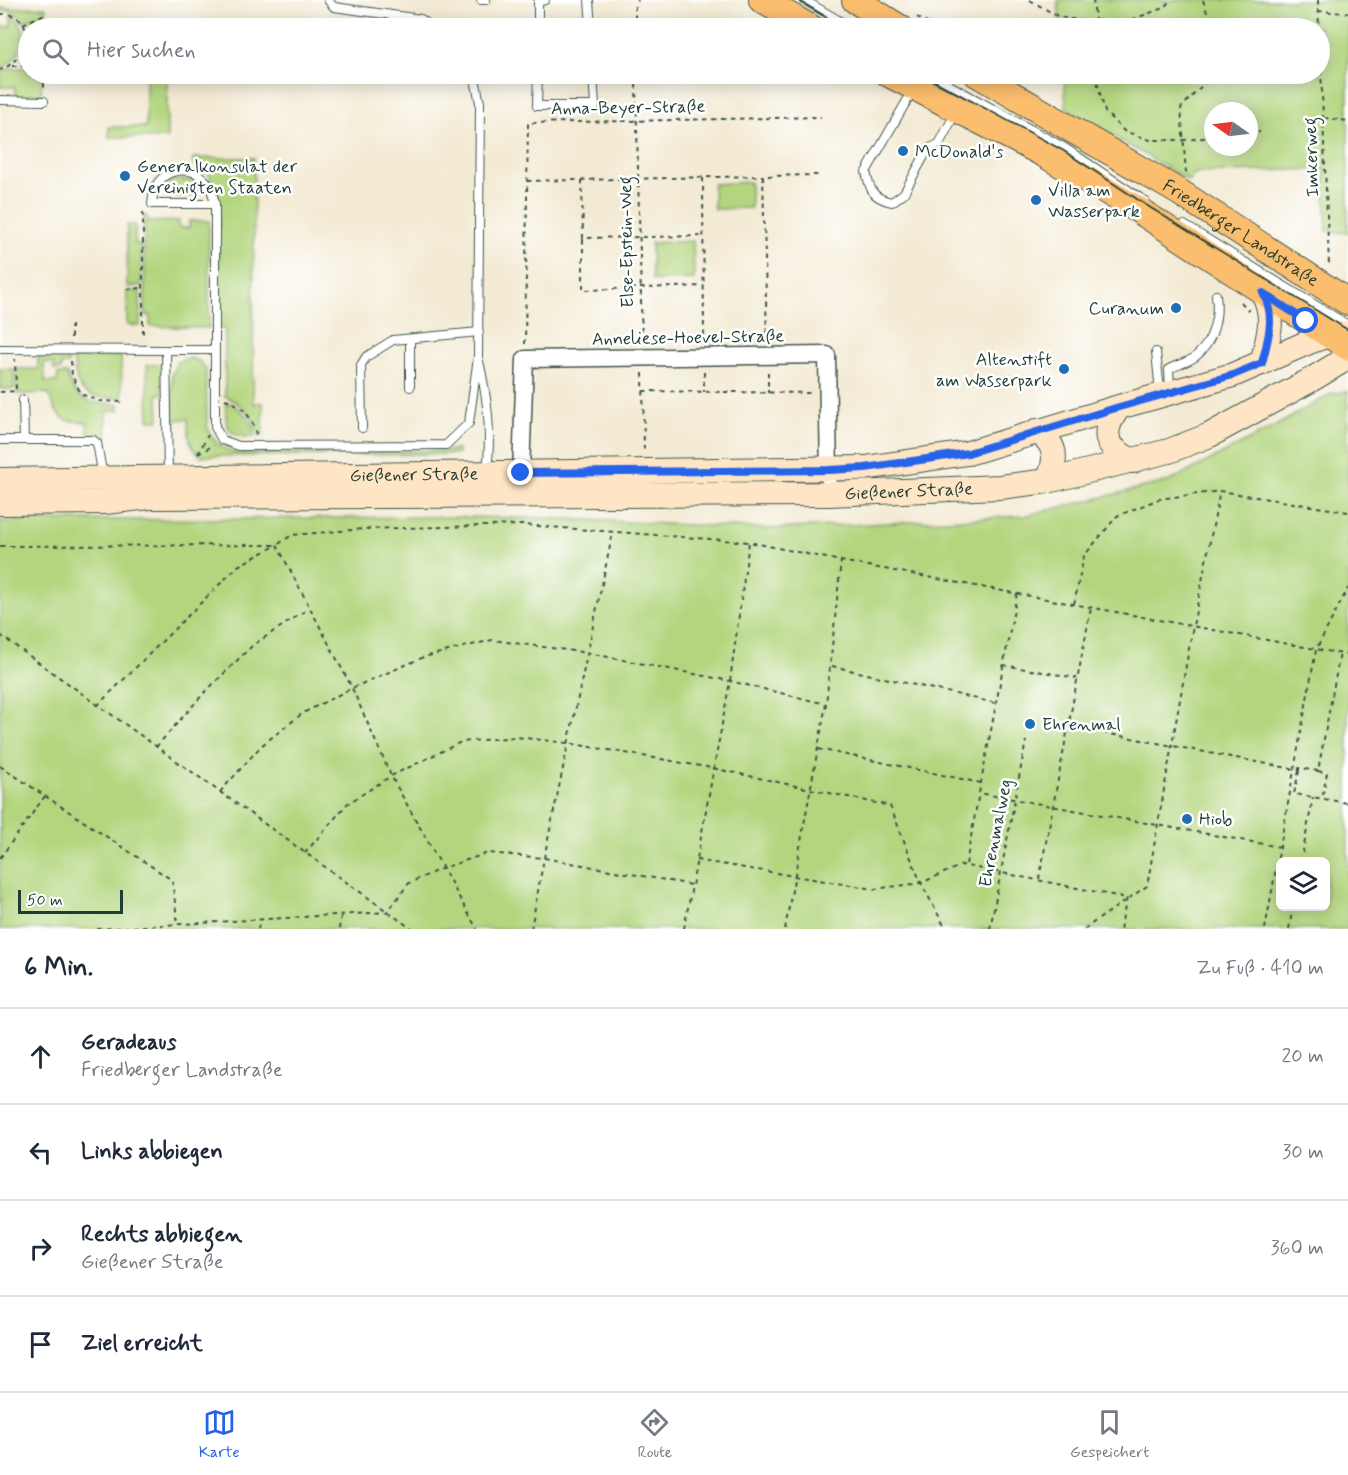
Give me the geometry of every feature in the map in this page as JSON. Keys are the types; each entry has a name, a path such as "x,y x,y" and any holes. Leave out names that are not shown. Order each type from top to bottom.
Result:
{"main road":[{"path":"762,0 794,18"},
{"path":"855,0 884,18"},
{"name":"Friedberger Landstraße","path":"926,84 957,109 1042,153 1140,211 1257,303 1343,335"},
{"name":"Friedberger Landstraße","path":"994,84 1179,192 1348,302"},
{"path":"1257,303 1269,304 1271,325 1262,363"},
{"name":"Gießener Straße","path":"487,485 521,473 829,470 865,468 968,453 1036,431 1233,375 1343,335"},
{"name":"Gießener Straße","path":"0,480 103,478 168,487 487,485 829,494 1000,487 1048,482 1169,451 1210,435 1337,369 1338,363 1348,353"},
{"path":"1119,407 1108,422 1107,432 1111,444 1118,453 1133,461"},
{"path":"1036,431 1045,436 1055,455 1048,482"},
{"name":"Gießener Straße","path":"0,503 105,502 150,497 168,487"}],"street":[{"name":"Anneliese-Hoevel-Straße","path":"525,359 827,355 829,494"},
{"path":"521,473 525,359"}],"lane":[{"path":"328,0 334,7 414,18"},
{"path":"481,0 486,0"},
{"path":"538,18 538,2 545,0"},
{"path":"590,0 591,18"},
{"path":"804,0 835,18"},
{"path":"215,204 152,204 153,190 161,178 169,173 190,170 206,180 211,189 215,204 215,427 222,440 239,446 446,445 470,423 478,357 480,103 476,84"},
{"path":"538,84 537,106 595,106 594,84"},
{"path":"920,84 866,172 870,191 882,200 892,202 904,193 928,149 939,144 957,109"},
{"name":"Friedberger Landstraße","path":"928,84 1065,148 1155,207"},
{"path":"0,100 44,101"},
{"name":"Friedberger Landstraße","path":"1179,222 1343,335"},
{"path":"1166,394 1169,369 1196,357 1211,337 1218,312 1216,295"},
{"path":"362,428 362,365 366,357 393,340 479,332"},
{"path":"410,339 410,387"},
{"path":"0,349 215,350"},
{"path":"166,350 168,487"},
{"path":"1156,352 1166,394"},
{"path":"478,357 487,396 489,453 487,485"},
{"path":"23,400 24,440"},
{"path":"0,440 93,440 97,443 103,478"}],"path":[{"path":"635,18 635,7 639,0"},
{"path":"1030,0 1059,17 1065,18"},
{"path":"1093,0 1095,18"},
{"path":"1141,18 1163,8 1171,0"},
{"path":"1203,0 1209,18"},
{"path":"1318,0 1318,18"},
{"path":"1318,11 1348,13"},
{"path":"0,14 12,14 19,18"},
{"path":"36,18 45,14"},
{"path":"9,67 18,56"},
{"path":"0,70 18,67"},
{"path":"44,84 44,101"},
{"name":"Else-Epstein-Weg","path":"636,84 645,472"},
{"path":"1098,84 1105,112 1124,131 1150,140 1204,138"},
{"path":"1185,152 1181,108 1203,84"},
{"name":"Imkerweg","path":"1322,84 1330,271"},
{"name":"Anna-Beyer-Straße","path":"525,359 528,123 821,117"},
{"path":"1323,118 1348,121"},
{"path":"527,181 820,175"},
{"path":"763,176 768,393"},
{"path":"703,178 704,392"},
{"path":"582,180 584,290 704,286"},
{"path":"143,350 144,206"},
{"path":"583,238 704,236"},
{"path":"127,289 143,288"},
{"path":"1236,296 1257,303"},
{"path":"71,326 72,375 81,394 99,401 123,402"},
{"path":"0,392 16,392 15,349"},
{"path":"643,391 827,393"},
{"path":"223,406 223,398 235,402 241,408 253,424 256,440"},
{"path":"215,427 209,432 198,453 222,440"},
{"path":"1074,604 1084,556 1117,516 1159,499 1220,491 1348,512"},
{"path":"1084,929 1147,886 1171,746 1220,491"},
{"path":"97,706 238,566 292,536 363,529 523,525 749,542 1348,655"},
{"path":"531,929 613,532"},
{"path":"684,929 712,768 730,681 749,542"},
{"path":"0,546 277,545"},
{"path":"277,545 352,688 391,776 477,929"},
{"path":"785,929 826,704 841,561"},
{"path":"1348,588 1316,650 1294,794 1348,803"},
{"path":"966,866 1017,594"},
{"path":"156,747 253,645 309,608"},
{"path":"1038,880 1091,608"},
{"path":"0,635 412,929"},
{"path":"220,792 261,746 303,713 352,688 424,657 492,640 588,653 730,681 826,704"},
{"path":"1318,770 1340,653"},
{"path":"830,665 995,703"},
{"path":"1003,665 1077,678"},
{"path":"1068,726 1297,769 1318,770 1328,773 1322,799"},
{"path":"305,853 347,804 391,776 461,742 516,737 568,743 712,768 890,806 921,883 946,929"},
{"name":"Ehrenmalweg","path":"990,929 1026,741"},
{"path":"818,748 981,783"},
{"path":"0,766 172,880 178,925"},
{"path":"1265,929 1297,769"},
{"path":"979,793 1280,847"},
{"path":"0,858 45,796"},
{"path":"1302,857 1313,797"},
{"path":"97,929 387,912 409,883 442,868 488,853 544,858 692,885"},
{"path":"696,860 874,889 921,883 962,865 1127,898"},
{"path":"1120,929 1127,898"},
{"path":"1289,929 1292,911"},
{"path":"339,929 341,916"},
{"path":"258,929 260,919"}],"green space":[{"path":"1058,0 1348,0 1348,233 1327,231 1324,169 1195,173 1189,181 1066,108 1065,84 1330,84 1330,18 1059,18"},
{"path":"46,7 46,13 34,18 21,18 14,12 0,11 0,8"},
{"path":"11,15 18,21 18,52 0,69 0,27 11,26"},
{"path":"18,68 18,84 42,84 41,98 16,98 15,87 0,87 0,72"},
{"path":"146,84 167,84 167,138 109,137 109,127 146,127"},
{"path":"193,158 254,158 253,403 263,403 263,436 257,436 254,423 247,412 225,396 225,329 219,328 219,202 209,173 193,163"},
{"path":"171,180 195,180 200,185 200,190 195,196 170,196 166,188"},
{"path":"750,182 751,208 714,209 713,184"},
{"path":"144,215 147,216 148,222 179,221 179,228 189,228 189,221 209,221 209,328 150,326 150,315 145,315"},
{"path":"127,225 135,225 135,244 141,244 141,286 127,287"},
{"path":"693,241 694,279 652,280 651,243"},
{"path":"127,291 140,291 140,326 127,325"},
{"path":"38,356 69,356 68,364 61,364 61,370 54,370 53,363 44,363 45,382 57,382 58,374 67,374 75,391 86,400 119,404 119,410 106,411 107,447 100,435 88,433 87,422 71,421 61,417 48,393 17,394 17,369 38,369"},
{"path":"121,356 122,398 91,395 80,387 74,357"},
{"path":"189,358 199,361 206,369 207,424 213,439 234,453 458,450 458,454 201,456 191,444 188,419 173,420 172,375 177,362"},
{"path":"147,365 162,365 162,394 158,394 159,420 149,420"},
{"path":"0,369 14,369 14,389 0,389"},
{"path":"1348,391 1348,929 0,929 0,521 545,518 772,529 1024,516 1170,481 1274,427 1331,394"},
{"path":"226,402 245,415 252,426 254,437 238,435 229,429"}],"tram line":[{"path":"798,0 828,18"},
{"path":"940,84 1064,151 1146,205 1348,330"}],"place":[{"name":"McDonald's","path":"903,151"},
{"name":"Generalkonsulat der Vereinigten Staaten","path":"125,176"},
{"name":"Villa am Wasserpark","path":"1036,200"},
{"name":"Curanum","path":"1176,308"},
{"name":"Altenstift am Wasserpark","path":"1064,369"},
{"name":"Ehrenmal","path":"1030,724"},
{"name":"Hiob","path":"1187,819"}],"route":[{"path":"521,473 829,470 865,468 968,453 1036,431 1233,375 1262,363 1271,325 1269,304 1263,293 1306,321"}]}
